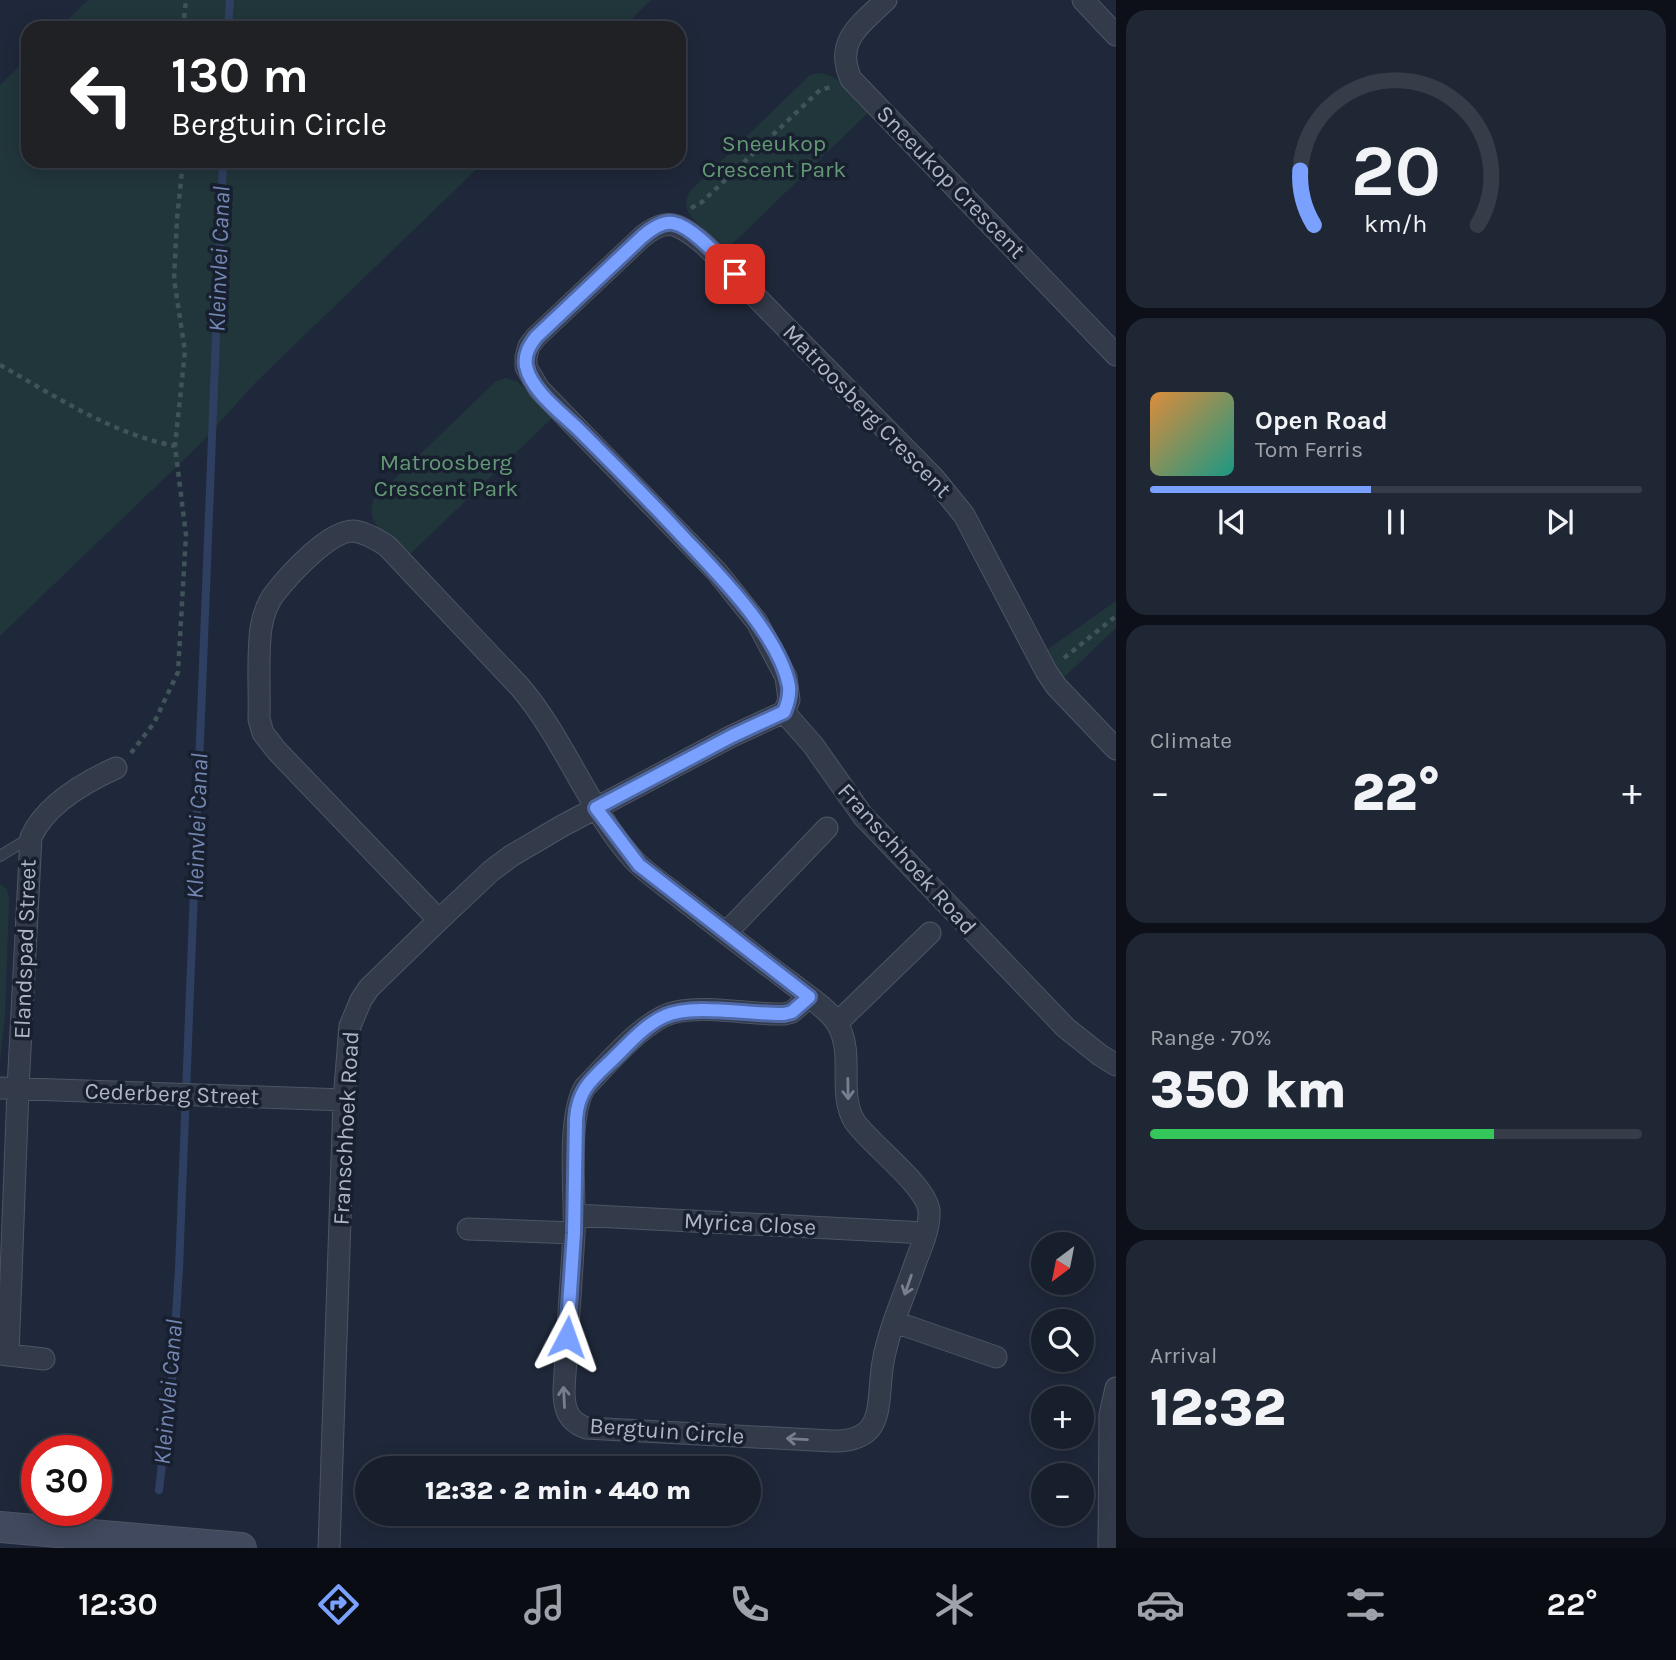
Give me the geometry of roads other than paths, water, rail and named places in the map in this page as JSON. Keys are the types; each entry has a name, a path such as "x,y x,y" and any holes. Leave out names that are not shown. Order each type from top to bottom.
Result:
{"street":[{"name":"Sneeukop Crescent","path":"886,0 850,37 844,62 851,79 1116,355"},
{"path":"1083,0 1116,34"},
{"name":"Matroosberg Crescent","path":"784,712 789,700 786,677 770,642 748,608 650,502 545,396 526,367 529,346 536,337 642,237 661,225 673,223 690,233 717,256 951,498 975,535 1046,671 1056,686 1116,748"},
{"path":"439,920 277,751 263,733 259,719 261,628 265,614 275,593 325,543 344,533 354,531 366,534 387,546 539,710 596,808 633,859 809,997 837,1023 930,933"},
{"name":"Franschhoek Road","path":"329,1548 344,1100 350,1026 354,1012 369,988 439,920 511,856 732,736 784,712 813,745 863,816 1066,1028 1116,1065"},
{"name":"Elandspad Street","path":"4,1354 9,1088 31,837 45,816 67,797 93,778 116,768"},
{"path":"726,933 827,828"},
{"name":"Bergtuin Circle","path":"809,997 792,1012 784,1014 699,1011 676,1012 658,1019 600,1072 580,1095 575,1142 574,1224 564,1400 569,1416 586,1428 832,1441 856,1440 868,1432 876,1418 883,1363 926,1233 929,1209 924,1196 862,1131 850,1113 846,1048 837,1023"},
{"name":"Cederberg Street","path":"9,1088 344,1100"},
{"name":"Myrica Close","path":"468,1229 574,1224 926,1233"},
{"path":"895,1322 996,1357"},
{"path":"4,1354 44,1359"},
{"path":"1109,1548 1113,1472 1110,1415 1116,1388"},
{"path":"0,1527 241,1548"}],"lane":[{"path":"0,856 31,837"}],"waterway":[{"name":"Kleinvlei Canal","path":"228,21 230,0"},
{"name":"Kleinvlei Canal","path":"159,1490 172,1378 179,1268 223,168"}],"park label":[{"name":"Sneeukop Crescent Park","path":"774,156"},
{"name":"Matroosberg Crescent Park","path":"446,475"}]}
